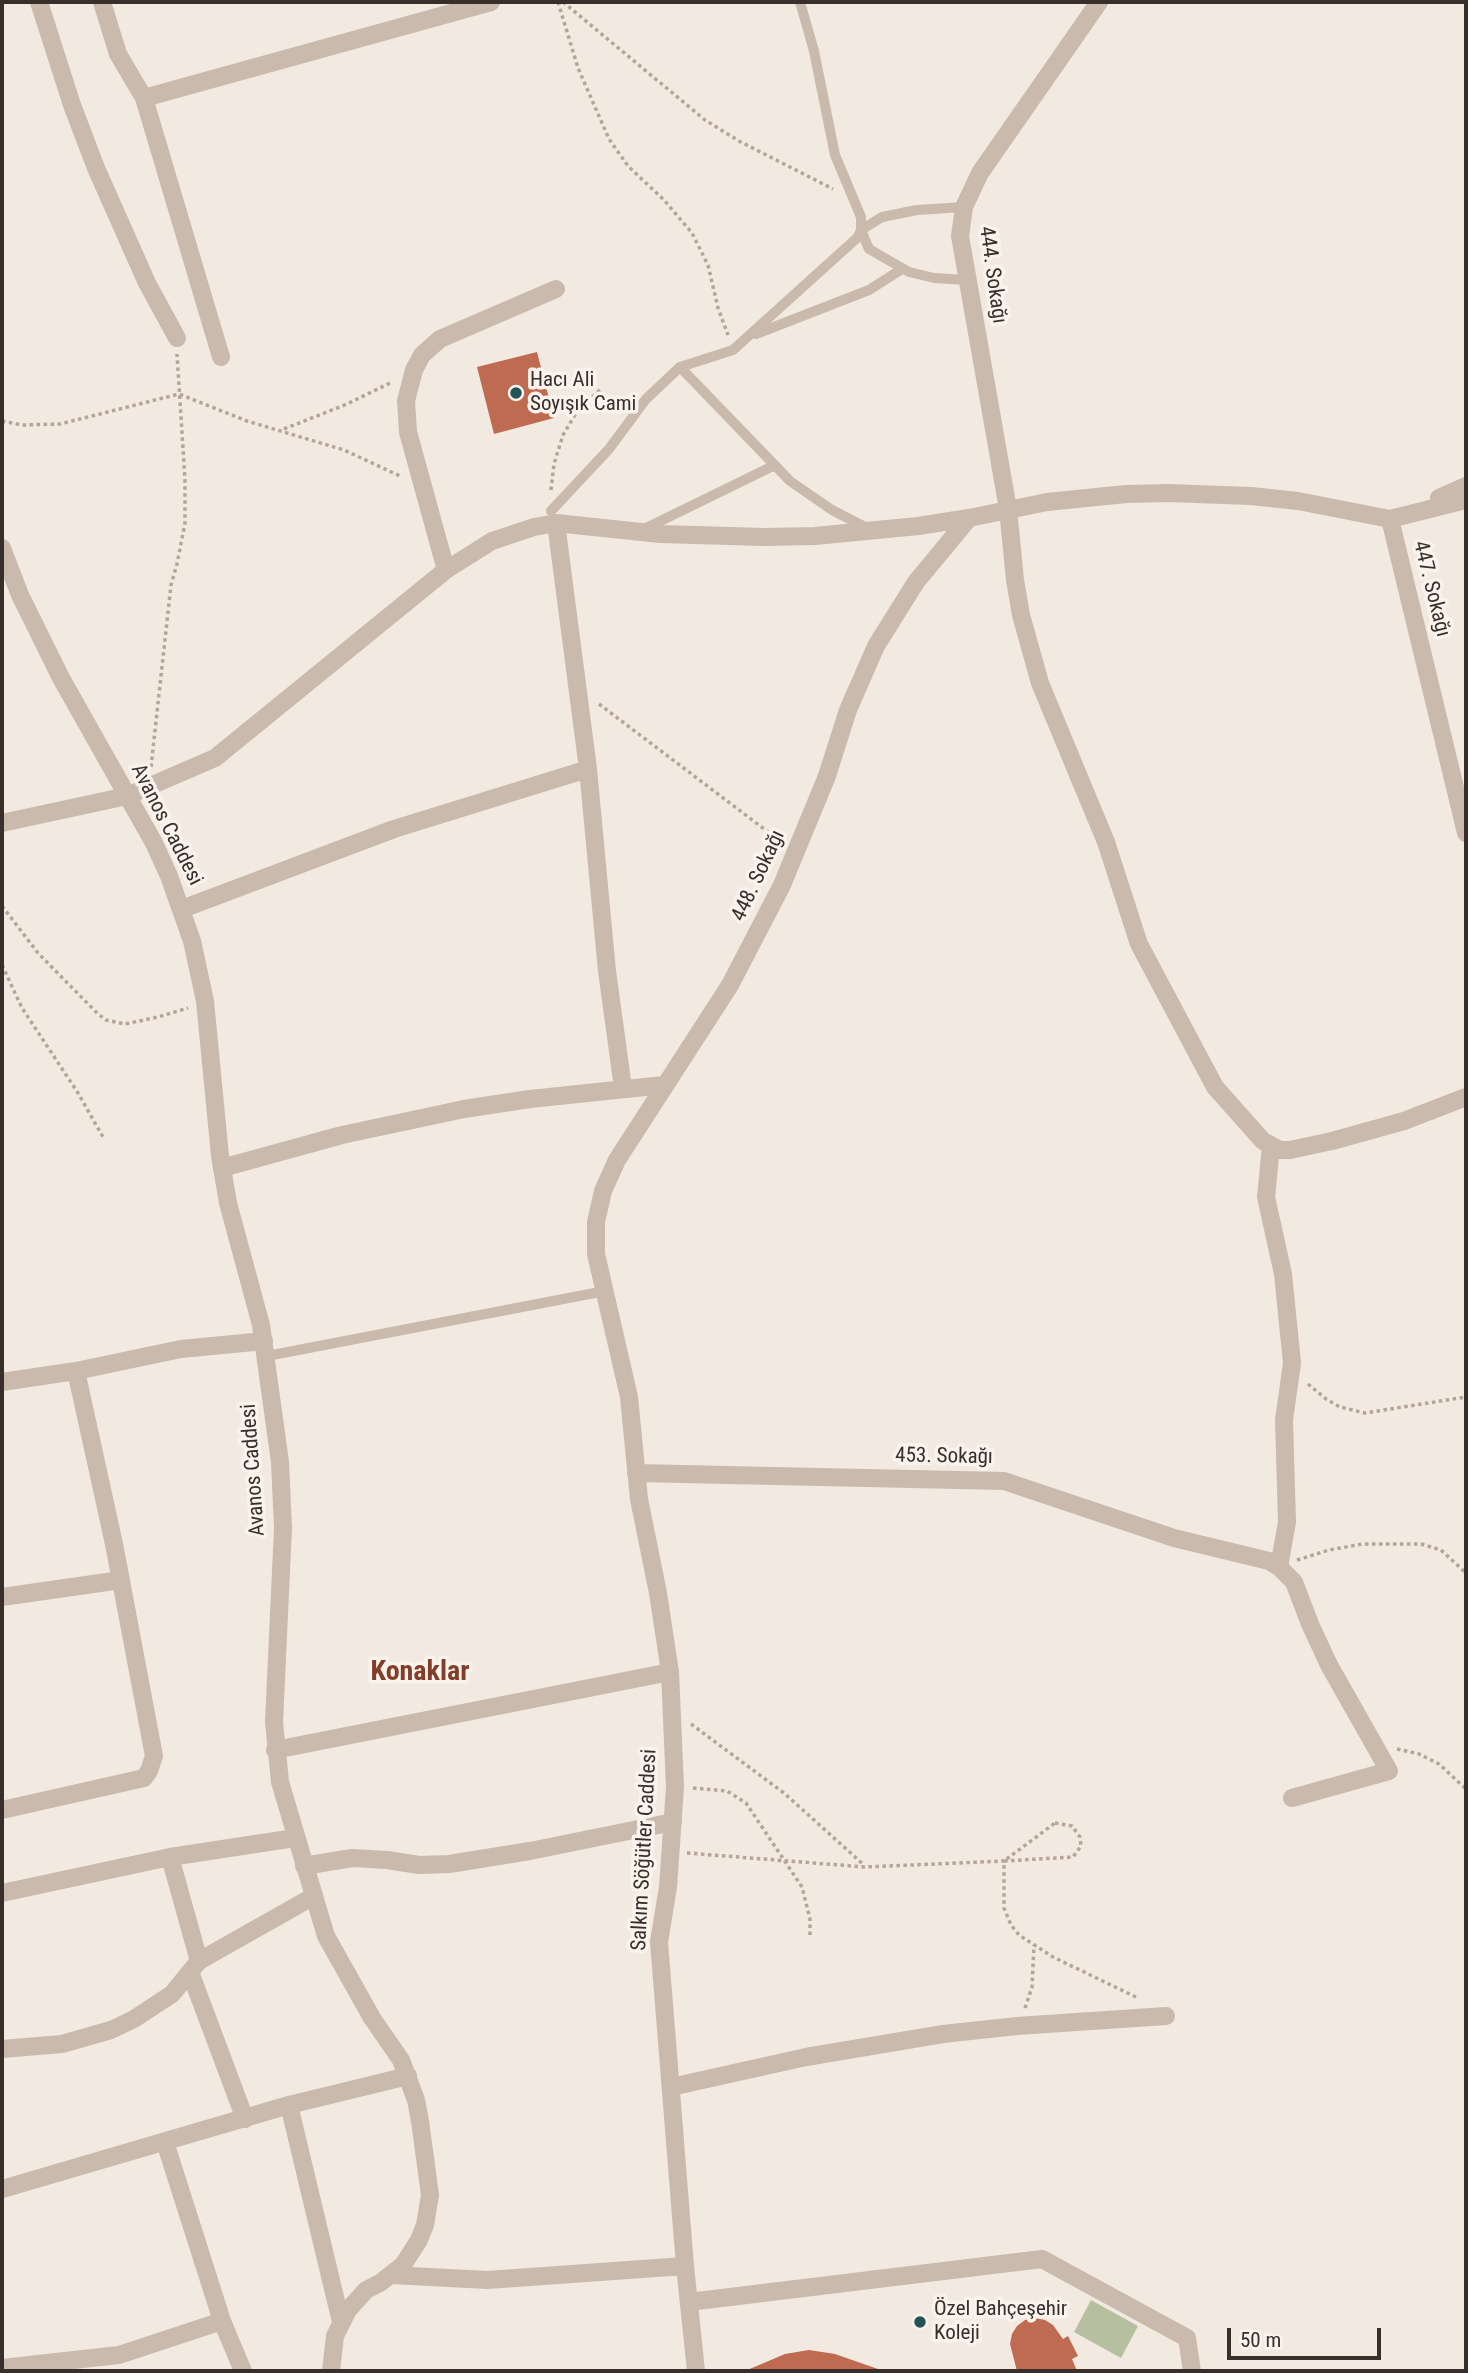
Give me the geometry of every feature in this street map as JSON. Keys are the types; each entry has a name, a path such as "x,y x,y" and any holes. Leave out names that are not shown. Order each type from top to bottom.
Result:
{"street":[{"path":"39,2 96,169 147,283 177,338"},
{"path":"102,2 118,54 144,98 221,357"},
{"path":"144,98 491,2"},
{"name":"444. Sokağı","path":"1100,2 980,173 964,206 960,236 1008,509 1015,580 1030,650 1052,714 1106,842 1139,944 1215,1087 1263,1141 1271,1146"},
{"path":"446,570 405,417 405,401 414,370 422,355 440,339 556,289"},
{"path":"1390,519 1466,486"},
{"path":"2,823 127,796 215,758 446,570 492,541 554,517 638,532 764,537 873,531 970,518 1073,499 1126,494 1210,494 1298,501 1390,519 1466,500"},
{"path":"554,517 589,769 607,971 623,1088"},
{"name":"448. Sokağı","path":"596,1254 596,1222 603,1191 617,1160 730,985 756,938 796,853 827,776 848,710 876,646 916,582 970,518"},
{"name":"447. Sokağı","path":"1390,519 1466,833"},
{"name":"Avanos Caddesi","path":"2,548 40,637 155,843 182,909 195,951 205,1001 222,1168 228,1203 265,1349 282,1495 282,1562 274,1712 279,1782 331,1946 408,2076 420,2120 430,2195 429,2210 419,2240 392,2275 366,2290 352,2305 341,2322 332,2350 331,2371"},
{"path":"182,909 394,830 589,769"},
{"path":"222,1168 415,1118 530,1098 664,1085"},
{"path":"1292,1798 1389,1771 1329,1665 1294,1582 1279,1567 1287,1522 1284,1420 1292,1363 1283,1274 1266,1197 1271,1146 1290,1150 1332,1142 1404,1121 1466,1097"},
{"name":"Salkım Söğütler Caddesi","path":"596,1254 629,1397 636,1473 670,1672 675,1787 671,1852 659,1942 696,2371"},
{"path":"2,1382 76,1371 181,1349 265,1349"},
{"path":"2,1810 144,1778 153,1763 154,1748 121,1580 76,1371"},
{"name":"453. Sokağı","path":"636,1473 1004,1481 1174,1538 1258,1557 1279,1567"},
{"path":"2,1597 121,1580"},
{"path":"275,1750 670,1672"},
{"path":"304,1866 352,1858 426,1865 463,1862 673,1822"},
{"path":"2,1893 170,1857 295,1838"},
{"path":"170,1857 195,1966 245,2119"},
{"path":"2,2049 62,2044 111,2030 134,2019 172,1994 195,1966 314,1896"},
{"path":"670,2087 793,2059 875,2044 1017,2026 1166,2016"},
{"path":"2,2189 289,2105 408,2076"},
{"path":"289,2105 341,2322"},
{"path":"165,2142 222,2321 243,2371"},
{"path":"689,2302 1042,2259 1186,2338 1192,2371"},
{"path":"392,2275 487,2280 685,2266"},
{"path":"2,2368 119,2355 222,2321"}],"lane":[{"path":"800,2 814,51 835,155 861,217 861,230 869,249 902,269 934,278 967,280"},
{"path":"554,517 646,399 680,367 733,350 854,243 861,230 882,217 916,210 964,206"},
{"path":"750,336 869,290 902,269"},
{"path":"680,367 773,466 810,496 873,531"},
{"path":"638,532 773,466"},
{"path":"265,1349 604,1291"}],"path":[{"path":"560,2 705,120 738,141 854,200"},
{"path":"560,2 578,68 609,139 628,166 681,218 701,249 733,350"},
{"path":"149,787 171,585 185,523 177,338"},
{"path":"282,430 347,404 414,370"},
{"path":"554,517 554,464 563,435 578,410 601,390"},
{"path":"2,421 22,425 60,424 179,394 247,421 363,457 403,478 425,494"},
{"path":"578,688 796,853"},
{"path":"2,906 38,953 106,1020 134,1023 205,1001"},
{"path":"2,965 22,1008 78,1093 103,1137"},
{"path":"1292,1363 1301,1377 1319,1394 1340,1407 1356,1412 1375,1412 1466,1397"},
{"path":"1279,1567 1337,1548 1394,1543 1421,1544 1441,1550 1466,1573"},
{"path":"673,1712 785,1793 865,1867"},
{"path":"1375,1749 1404,1751 1429,1758 1448,1770 1466,1788"},
{"path":"675,1787 727,1791 746,1802 802,1887 810,1919 810,1935"},
{"path":"671,1852 865,1867 1004,1861 1069,1858 1077,1854 1081,1841 1072,1826 1055,1824 1004,1861"},
{"path":"1004,1861 1002,1900 1006,1915 1019,1935 1078,1970 1125,1991 1166,2016"},
{"path":"1017,2026 1032,1987 1034,1945"}],"green space":[{"path":"1091,2300 1138,2326 1121,2358 1074,2332"}],"building":[{"name":"Hacı Ali Soyışık Cami","path":"537,352 554,418 494,434 477,367"},
{"path":"1035,2318 1053,2325 1063,2339 1068,2336 1078,2356 1072,2359 1077,2371 1017,2371 1010,2344 1012,2334 1025,2320"},
{"path":"809,2350 835,2354 878,2371 745,2371 785,2354"}],"place":[{"name":"Hacı Ali Soyışık Cami","path":"516,393"},
{"name":"Özel Bahçeşehir Koleji","path":"920,2322"}],"district":[{"name":"Konaklar","path":"420,1673"}]}
